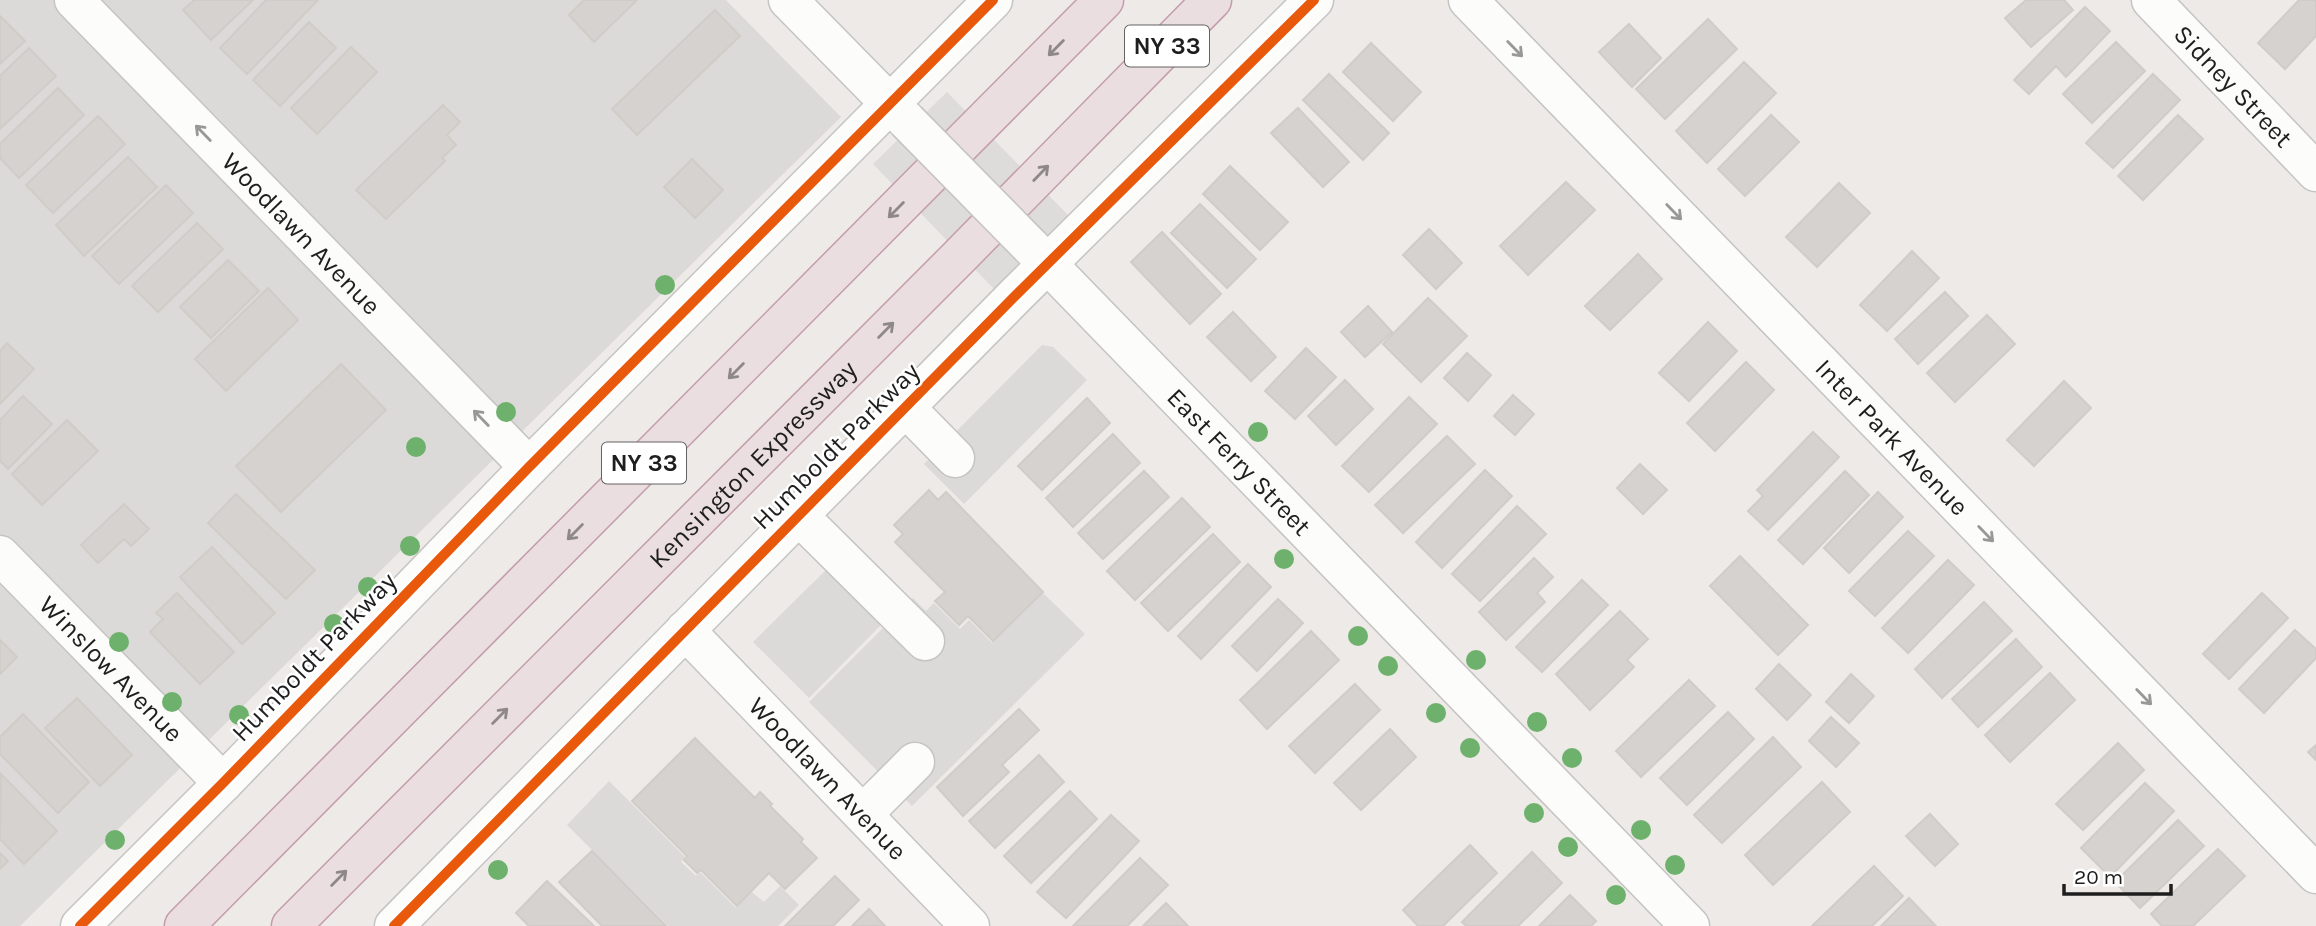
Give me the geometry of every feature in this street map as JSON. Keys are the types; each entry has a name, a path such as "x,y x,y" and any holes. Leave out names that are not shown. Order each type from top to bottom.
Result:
{"highway":[{"name":"NY 33","path":"184,926 1104,0"},
{"name":"Kensington Expressway","path":"291,926 1212,0"}],"street":[{"name":"Woodlawn Avenue","path":"74,0 529,467"},
{"name":"East Ferry Street","path":"788,0 1689,926"},
{"name":"Humboldt Parkway","path":"80,926 223,783 529,467 898,112 993,0"},
{"name":"Humboldt Parkway","path":"394,926 906,408 1039,255 1314,0"},
{"name":"Inter Park Avenue","path":"1468,0 2316,874"},
{"name":"Sidney Street","path":"2151,0 2316,172"},
{"path":"906,408 956,458"},
{"path":"799,516 925,641"},
{"name":"Winslow Avenue","path":"0,555 223,783"},
{"name":"Woodlawn Avenue","path":"685,631 971,926"},
{"path":"863,814 915,762"}],"shaded area":[{"path":"0,0 726,0 841,117 20,926 0,926"},
{"path":"1042,345 1053,347 1087,380 964,504 924,464"},
{"path":"828,568 883,623 809,698 753,642"},
{"path":"1043,593 1085,634 912,806 809,702 913,598 926,611 934,603 960,629 969,620 992,643"},
{"path":"609,781 685,857 681,862 696,876 700,872 736,908 752,892 764,902 780,886 799,905 778,926 668,926 567,825"}],"pier":[{"path":"947,92 1069,216 994,289 873,164"}],"building":[{"path":"194,0 253,0 211,40 183,10"},
{"path":"266,0 318,0 247,74 220,48"},
{"path":"584,0 637,0 594,42 569,15"},
{"path":"2026,0 2064,0 2073,10 2031,47 2005,18"},
{"path":"2299,0 2316,0 2316,36 2285,69 2258,43"},
{"path":"2085,7 2110,31 2066,77 2056,66 2029,94 2014,80"},
{"path":"715,10 740,36 637,135 612,109"},
{"path":"0,16 25,41 0,64"},
{"path":"1708,19 1737,49 1665,119 1636,89"},
{"path":"309,22 336,48 280,106 253,80"},
{"path":"1629,24 1661,58 1632,87 1599,52"},
{"path":"2116,42 2145,71 2092,123 2063,94"},
{"path":"1371,43 1421,92 1393,121 1343,72"},
{"path":"351,47 377,72 317,134 291,108"},
{"path":"29,48 56,76 0,129 0,76"},
{"path":"1744,62 1776,93 1707,163 1676,131"},
{"path":"1329,74 1389,133 1363,160 1303,100"},
{"path":"2153,74 2180,100 2113,168 2086,143"},
{"path":"58,88 84,115 19,178 0,158 0,144"},
{"path":"443,105 460,122 447,135 456,145 442,158 445,161 386,219 356,190"},
{"path":"1298,108 1349,162 1323,187 1271,133"},
{"path":"1771,115 1799,142 1745,196 1718,169"},
{"path":"2178,115 2203,139 2143,200 2118,176"},
{"path":"98,116 125,144 53,213 26,185"},
{"path":"128,157 157,187 84,256 56,225"},
{"path":"692,159 723,190 695,218 664,187"},
{"path":"1230,166 1288,222 1260,250 1203,194"},
{"path":"1566,182 1595,210 1528,275 1500,246"},
{"path":"1839,183 1870,213 1817,267 1786,237"},
{"path":"166,185 193,213 119,284 92,256"},
{"path":"1200,204 1256,259 1227,288 1171,233"},
{"path":"197,223 223,249 158,312 132,286"},
{"path":"1429,229 1462,263 1436,289 1403,255"},
{"path":"1162,232 1221,294 1190,324 1131,262"},
{"path":"1912,251 1939,278 1887,331 1860,305"},
{"path":"1638,254 1662,279 1610,330 1585,306"},
{"path":"228,260 259,291 211,338 180,307"},
{"path":"268,288 298,320 226,391 195,359"},
{"path":"1945,292 1968,316 1918,364 1895,339"},
{"path":"1428,298 1467,336 1421,382 1383,344"},
{"path":"1368,306 1392,332 1365,357 1341,332"},
{"path":"1233,312 1276,357 1251,381 1207,337"},
{"path":"1987,315 2015,344 1955,402 1927,373"},
{"path":"1708,322 1737,351 1689,401 1659,373"},
{"path":"7,343 34,369 0,404 0,351"},
{"path":"1306,348 1336,377 1295,419 1265,391"},
{"path":"1467,353 1491,375 1468,401 1444,378"},
{"path":"1746,362 1774,390 1715,451 1687,423"},
{"path":"341,364 386,410 281,512 236,466"},
{"path":"1345,380 1373,409 1336,445 1308,416"},
{"path":"2064,381 2091,408 2034,466 2007,440"},
{"path":"1513,395 1534,414 1515,435 1494,416"},
{"path":"23,396 52,424 8,469 0,461 0,420"},
{"path":"1409,397 1437,424 1369,492 1342,466"},
{"path":"1087,398 1110,423 1042,490 1018,466"},
{"path":"67,420 98,451 42,505 12,474"},
{"path":"1813,432 1839,457 1768,530 1748,511 1763,496 1757,490"},
{"path":"1113,434 1140,463 1073,527 1046,498"},
{"path":"1447,436 1475,464 1403,533 1375,505"},
{"path":"1640,464 1667,490 1643,514 1617,488"},
{"path":"1485,470 1512,496 1442,568 1416,542"},
{"path":"1144,471 1169,497 1103,559 1078,533"},
{"path":"1845,471 1869,495 1803,564 1778,540"},
{"path":"929,490 938,500 946,492 1043,592 993,641 968,616 959,625 935,601 945,592 895,542 903,534 894,525"},
{"path":"1878,492 1903,517 1849,573 1824,548"},
{"path":"236,494 315,570 286,599 208,523"},
{"path":"1182,498 1210,527 1135,600 1107,571"},
{"path":"124,504 149,529 131,546 124,539 98,563 81,545"},
{"path":"1517,506 1546,534 1480,601 1452,574"},
{"path":"1908,531 1934,556 1875,616 1849,591"},
{"path":"1213,534 1240,562 1168,631 1141,603"},
{"path":"212,547 275,613 242,644 180,577"},
{"path":"1740,556 1808,625 1778,655 1710,586"},
{"path":"1534,558 1553,577 1537,593 1545,602 1506,640 1479,612"},
{"path":"1948,560 1974,585 1908,653 1882,628"},
{"path":"1248,564 1271,587 1201,659 1178,636"},
{"path":"1582,580 1608,605 1542,672 1516,647"},
{"path":"177,593 234,652 200,684 150,632 163,619 156,613"},
{"path":"2262,593 2288,618 2229,679 2203,654"},
{"path":"1278,599 1303,623 1257,671 1232,646"},
{"path":"1984,602 2012,631 1942,698 1915,669"},
{"path":"1620,611 1648,639 1627,660 1634,667 1590,710 1556,674"},
{"path":"2295,630 2316,649 2316,658 2264,713 2239,689"},
{"path":"1311,631 1339,660 1267,729 1240,700"},
{"path":"2016,639 2042,667 1978,727 1952,699"},
{"path":"0,640 17,657 0,674"},
{"path":"1779,664 1811,695 1787,720 1756,689"},
{"path":"2050,673 2075,700 2010,762 1985,735"},
{"path":"1851,674 1874,696 1849,723 1826,702"},
{"path":"1689,680 1715,706 1641,777 1616,751"},
{"path":"1355,684 1380,710 1315,773 1289,746"},
{"path":"77,698 132,755 100,786 45,728"},
{"path":"1019,709 1039,730 1002,765 1009,772 963,816 937,787"},
{"path":"1728,712 1754,739 1687,805 1660,778"},
{"path":"23,714 89,782 58,813 0,754 0,737"},
{"path":"1831,717 1859,743 1836,767 1809,741"},
{"path":"1390,729 1416,757 1361,810 1334,783"},
{"path":"1773,737 1801,767 1722,843 1694,815"},
{"path":"695,738 755,798 760,792 817,858 785,889 769,873 737,906 701,870 697,873 684,860 687,856 632,801"},
{"path":"2118,743 2144,770 2083,830 2056,804"},
{"path":"2316,745 2316,760 2308,752"},
{"path":"1039,755 1064,782 995,848 969,821"},
{"path":"1,774 57,831 24,864 0,839"},
{"path":"1822,782 1850,812 1773,885 1745,855"},
{"path":"2145,783 2174,811 2110,877 2081,848"},
{"path":"1070,791 1097,819 1031,883 1004,856"},
{"path":"1930,814 1958,844 1935,866 1906,836"},
{"path":"1111,815 1139,841 1066,918 1037,892"},
{"path":"2178,820 2204,846 2140,908 2115,882"},
{"path":"1470,845 1497,873 1443,926 1418,926 1403,910"},
{"path":"2218,849 2245,876 2193,926 2162,926 2151,914"},
{"path":"592,851 666,926 602,926 559,882"},
{"path":"1532,852 1562,883 1518,926 1466,926 1462,922"},
{"path":"0,853 8,861 0,869"},
{"path":"1140,858 1168,885 1127,926 1073,926"},
{"path":"1874,866 1903,896 1872,926 1812,926"},
{"path":"835,876 859,900 833,926 785,926"},
{"path":"547,881 594,926 529,926 516,913"},
{"path":"1570,895 1596,921 1591,926 1539,926"},
{"path":"1909,898 1936,926 1881,926"},
{"path":"1166,903 1188,926 1143,926"},
{"path":"869,909 885,926 852,926"}],"cycle path":[{"path":"80,926 223,783 529,467 993,0"},
{"path":"394,926 1015,296 1314,0"}]}
